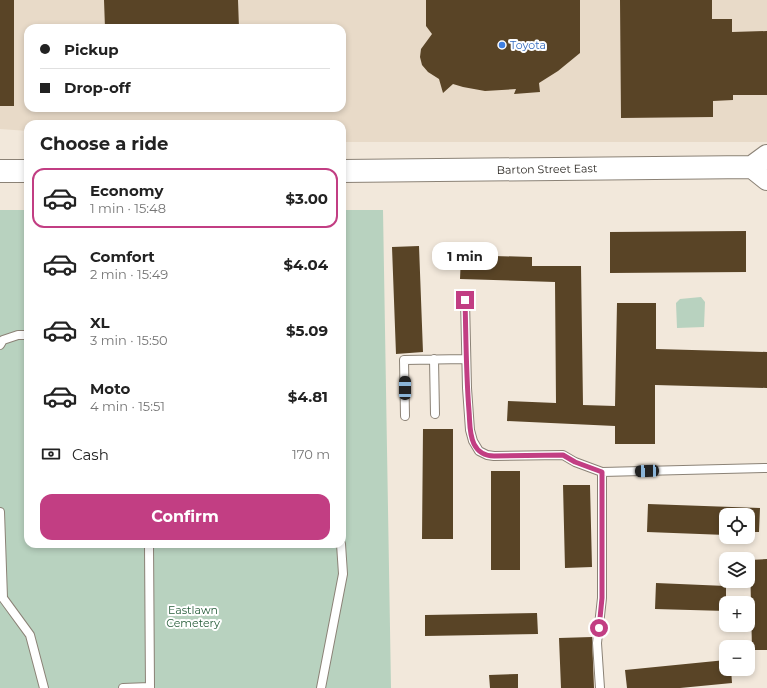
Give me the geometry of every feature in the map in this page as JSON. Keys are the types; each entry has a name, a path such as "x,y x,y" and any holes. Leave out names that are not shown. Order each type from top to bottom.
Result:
{"main road":[{"name":"Barton Street East","path":"346,171 762,167"},
{"path":"0,171 24,171"}],"lane":[{"path":"465,300 467,388 470,430 479,451 487,456 563,455 575,462 602,472 767,468"},
{"path":"0,345 3,340 18,335 24,335"},
{"path":"434,359 435,414"},
{"path":"405,416 404,360 466,359"},
{"path":"600,688 597,643 602,598 602,472"},
{"path":"0,512 4,598 30,635 44,688"},
{"path":"122,688 150,687 149,548"},
{"path":"322,688 343,574 341,548"}],"shaded area":[{"path":"0,0 767,0 767,142 346,142 346,120 24,120 24,131 0,129"}],"green space":[{"name":"Eastlawn Cemetery","path":"0,210 24,210 24,548 346,548 346,210 383,210 391,688 0,688"},
{"path":"701,297 705,302 704,327 677,328 676,303 680,299"}],"building":[{"path":"0,0 14,0 14,106 0,106"},
{"path":"104,0 238,0 239,24 105,24"},
{"name":"Toyota","path":"426,0 580,0 580,53 558,71 539,83 540,92 514,94 516,89 485,91 453,84 443,93 439,79 428,72 422,65 420,57 421,49 432,34 426,26"},
{"path":"620,0 712,0 712,19 732,19 732,32 767,31 767,95 733,95 733,100 713,101 713,117 621,118"},
{"path":"746,231 746,272 610,273 610,232"},
{"path":"419,246 423,352 396,354 392,247"},
{"path":"461,255 532,257 532,266 581,266 583,405 615,406 617,303 656,303 656,349 767,352 767,388 655,385 655,444 615,444 615,426 507,421 508,401 556,403 555,282 460,279"},
{"path":"423,429 453,429 453,539 422,539"},
{"path":"491,471 520,471 520,570 491,570"},
{"path":"563,485 590,485 592,567 565,568"},
{"path":"648,504 760,508 759,532 755,532 755,508 719,508 719,535 647,532"},
{"path":"767,559 767,650 755,650 755,640 752,640 752,632 755,632 755,596 751,596 751,588 755,588 755,560"},
{"path":"656,583 719,586 719,588 726,588 726,596 719,596 719,611 655,609"},
{"path":"537,613 538,634 425,636 425,615"},
{"path":"592,637 594,688 561,688 559,638"},
{"path":"719,661 719,676 732,676 732,683 680,688 627,688 625,670"},
{"path":"518,674 518,688 490,688 489,675"}],"place":[{"name":"Toyota","path":"502,45"}],"route":[{"path":"465,300 467,388 470,430 474,445 479,451 487,456 563,455 575,462 602,472 602,598 599,628"}]}
